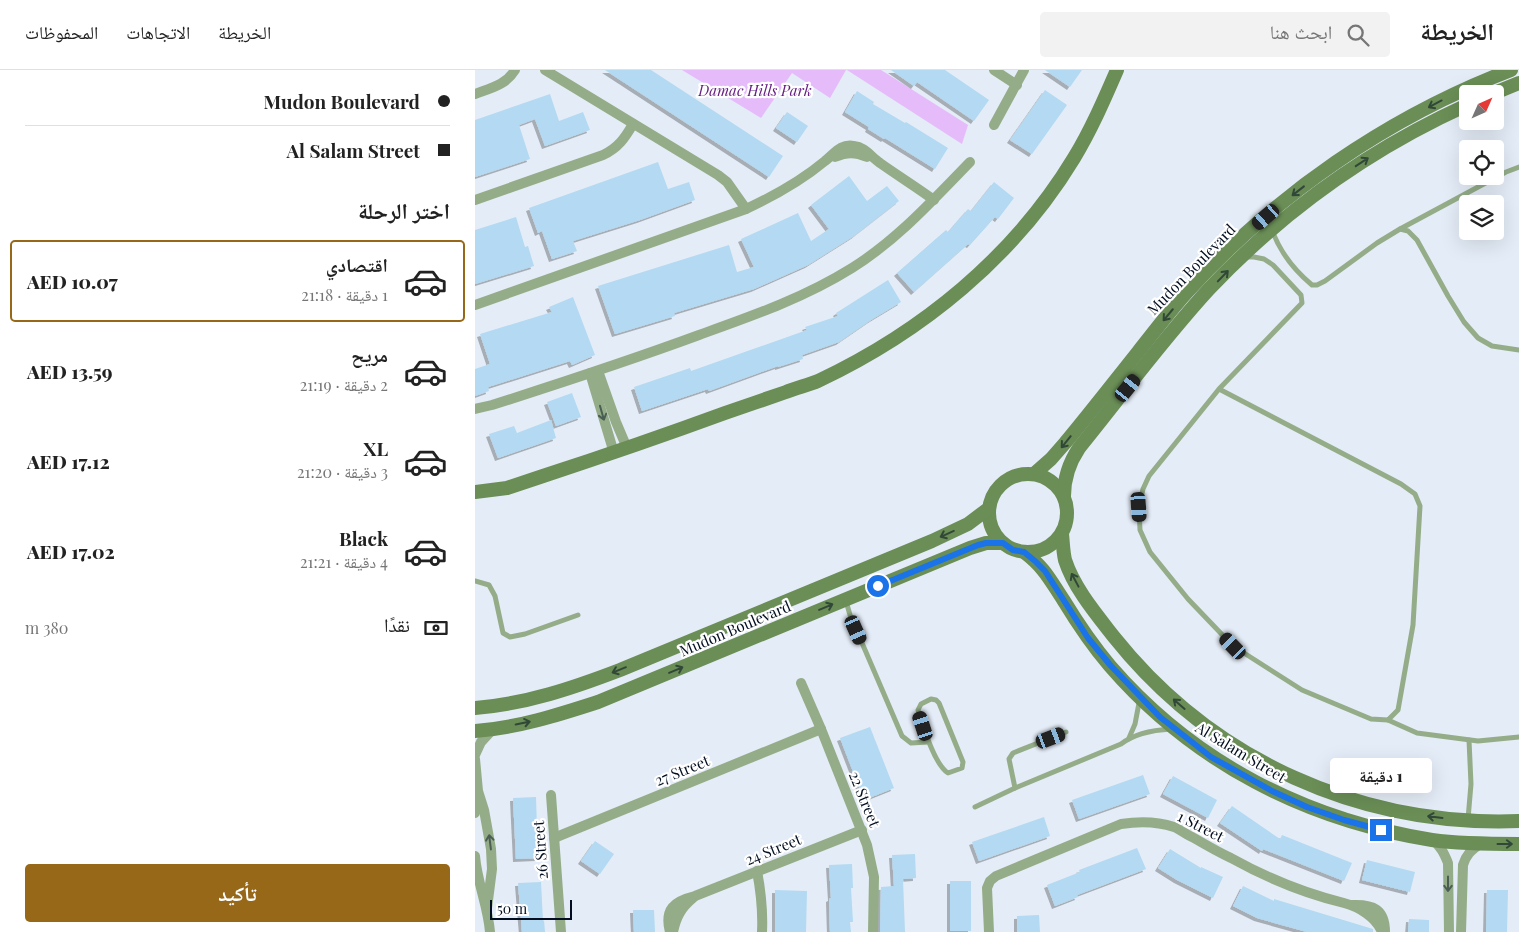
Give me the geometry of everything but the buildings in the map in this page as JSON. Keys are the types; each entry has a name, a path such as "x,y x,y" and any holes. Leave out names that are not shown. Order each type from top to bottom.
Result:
{"street":[{"path":"475,94 500,85 515,70"},
{"path":"545,70 718,175 727,182 746,209"},
{"path":"994,70 1017,85"},
{"path":"994,125 1024,70"},
{"path":"475,492 507,488 816,381 867,356 906,331 945,303 989,264 1016,236 1047,199 1074,158 1097,116 1117,70"},
{"name":"Mudon Boulevard","path":"1034,474 1065,443 1186,293 1278,206 1357,148 1400,122 1443,99 1511,70"},
{"path":"1504,89 1519,83"},
{"name":"Mudon Boulevard","path":"1064,496 1067,471 1079,448 1188,313 1241,258 1271,230 1318,192 1370,156 1459,109"},
{"path":"475,200 603,156 620,144 633,124"},
{"path":"475,305 746,209 788,188 827,160 839,148 846,146 854,145 861,148 934,200"},
{"path":"475,409 594,372 760,313 822,286 882,248 909,225 970,162"},
{"path":"594,372 620,450"},
{"path":"1021,474 1034,474 1047,478 1057,486 1064,496 1068,509 1067,522 1062,534 1052,545 1039,551 1024,552 1013,550 994,534 989,522 988,510 992,497 999,486 1009,478 1021,474"},
{"name":"Mudon Boulevard","path":"475,708 531,700 576,687 937,539 968,524 988,510"},
{"name":"Al Salam Street","path":"1062,534 1065,560 1080,590 1102,623 1127,654 1154,682 1215,733 1283,773 1316,788 1350,800 1416,815 1499,822 1519,821"},
{"name":"Mudon Boulevard","path":"475,731 492,730 565,713 598,702 978,545 1003,543"},
{"name":"Al Salam Street","path":"1024,552 1045,571 1088,638 1135,693 1174,728 1211,757 1272,791 1307,807 1344,820 1381,830 1433,840 1480,844 1519,844"},
{"name":"22 Street","path":"801,683 862,830 871,861 874,877 873,932"},
{"path":"487,908 491,861 488,827 478,791 475,757 481,742 492,730"},
{"name":"27 Street","path":"554,838 821,730"},
{"path":"475,813 478,791"},
{"name":"26 Street","path":"551,795 561,932"},
{"name":"1 Street","path":"989,932 988,906 994,890 1008,872 1121,824 1139,821 1158,822 1175,828 1265,876 1293,888 1322,898 1351,905 1369,906 1376,909 1382,915 1385,923 1384,932"},
{"name":"24 Street","path":"671,932 678,913 695,896 862,830"},
{"path":"1433,840 1440,846 1448,864 1449,932"},
{"path":"1461,932 1463,865 1466,856 1480,844"},
{"path":"475,856 481,892 487,908 490,932"},
{"path":"476,862 491,861"},
{"path":"757,871 763,902 762,932"}],"lane":[{"path":"1271,230 1278,246 1289,261 1303,278 1312,285 1315,285 1325,281 1377,243 1400,229 1506,172 1519,167"},
{"path":"1400,229 1408,231 1417,240 1464,322 1479,338 1492,346 1519,350"},
{"path":"1241,258 1255,257 1264,259 1273,265 1301,295 1302,303 1219,389 1149,476 1143,489 1139,507 1140,530 1151,552 1188,599 1233,646 1302,690 1371,719 1388,720 1417,733 1487,741 1519,736"},
{"path":"1219,389 1401,484 1415,494 1421,506 1413,625 1398,710 1388,720"},
{"path":"475,581 489,584 495,596 503,633 510,637 525,634 578,615"},
{"path":"845,599 849,615 902,736 911,743 928,742"},
{"path":"1129,738 1135,724 1139,703 1135,693"},
{"path":"931,699 939,703 963,762 962,768 948,772 943,770 928,742 918,710 921,704 931,699"},
{"path":"975,807 1015,788 1121,744 1129,738 1174,728"},
{"path":"1015,788 1009,759 1013,753 1066,732"},
{"path":"1467,820 1471,784 1469,740"}],"green space":[{"name":"Damac Hills Park","path":"682,70 846,70 830,98 792,73 761,118"},
{"name":"Damac Hills Park","path":"847,70 881,70 968,125 962,144"}],"route":[{"path":"878,586 969,548 986,543 1003,543 1013,550 1024,552 1045,571 1088,638 1135,693 1160,717 1211,757 1272,791 1307,807 1381,830"}]}
